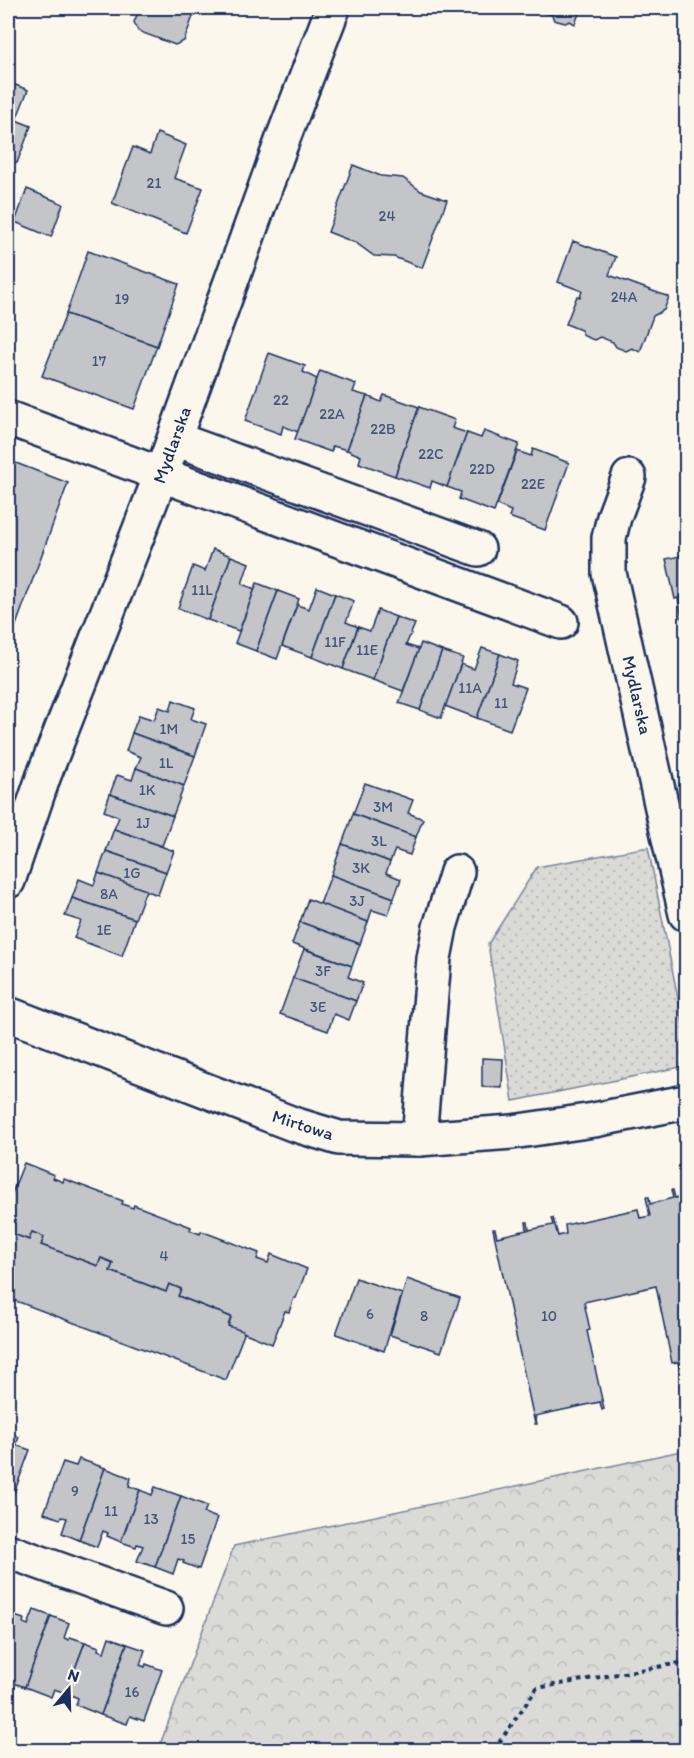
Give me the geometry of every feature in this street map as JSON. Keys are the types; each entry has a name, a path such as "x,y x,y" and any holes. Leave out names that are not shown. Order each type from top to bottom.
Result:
{"street":[{"name":"Mydlarska","path":"8,881 44,775 175,439 285,133 333,8"},
{"path":"8,417 561,622"},
{"path":"175,439 478,549"},
{"name":"Mydlarska","path":"629,477 609,538 609,573 687,914"},
{"path":"419,1139 434,958 440,927 457,872"},
{"name":"Mirtowa","path":"8,1014 304,1127 339,1138 419,1139 512,1132 594,1120 687,1102"},
{"path":"8,1551 166,1608"}],"path":[{"path":"494,1750 537,1688 687,1662"}],"green space":[{"path":"648,847 686,1039 686,1066 513,1101 488,944 537,867"},
{"path":"686,1450 686,1750 158,1750 234,1546"}],"building":[{"path":"140,8 196,8 184,41 175,45 138,31 134,22"},
{"path":"548,8 581,8 575,24 570,21 565,23 554,20 552,15 546,13"},
{"path":"8,82 28,90 16,120 31,126 17,163 8,160"},
{"path":"157,133 186,145 174,178 203,188 186,233 112,203 133,147 150,154"},
{"path":"353,165 381,176 403,178 421,191 447,200 422,268 394,257 374,256 356,243 328,232"},
{"path":"27,189 63,204 51,237 15,222"},
{"path":"573,241 616,257 609,275 669,297 664,310 653,316 640,352 632,348 626,351 600,337 594,340 584,336 581,330 566,324 577,296 580,297 582,291 558,282"},
{"path":"88,251 179,284 157,346 66,314"},
{"path":"66,314 157,346 134,409 42,376"},
{"path":"269,353 305,366 303,372 317,379 298,432 283,426 281,434 245,421"},
{"path":"320,371 356,384 353,392 367,396 347,450 333,446 331,452 295,439"},
{"path":"384,395 419,407 395,476 359,463 361,456 347,450 367,396 381,402"},
{"path":"419,407 455,420 452,428 467,433 447,487 432,481 430,488 395,476"},
{"path":"484,431 519,444 494,512 459,499 461,492 447,487 467,433 481,438"},
{"path":"533,449 569,463 545,530 509,517 511,511 497,505 517,451 531,456"},
{"path":"8,460 68,483 8,647"},
{"path":"213,549 231,556 208,620 178,608 193,566 205,571"},
{"path":"686,555 686,596 675,599 666,559"},
{"path":"231,556 249,563 242,584 255,589 239,631 208,620"},
{"path":"257,583 278,591 256,651 235,643"},
{"path":"317,587 335,594 312,657 282,646 297,605 309,609"},
{"path":"278,591 299,599 277,659 256,651"},
{"path":"335,594 354,601 346,622 358,627 343,669 312,657"},
{"path":"686,596 686,637 678,598"},
{"path":"378,610 396,617 373,680 343,669 358,627 370,631"},
{"path":"396,617 415,624 406,645 419,649 403,691 373,680"},
{"path":"421,643 442,651 420,710 399,703"},
{"path":"482,648 500,654 477,718 445,706 461,664 474,669"},
{"path":"442,651 463,658 441,718 420,710"},
{"path":"500,654 518,661 511,683 526,688 510,730 477,718"},
{"path":"173,700 195,708 191,719 206,724 195,756 132,733 139,715 154,720 159,707 170,711"},
{"path":"132,733 195,756 184,786 136,768 141,757 126,751"},
{"path":"136,768 184,786 173,816 110,794 117,775 132,780"},
{"path":"365,783 413,800 408,813 423,819 416,837 353,814"},
{"path":"110,794 173,816 162,846 114,829 119,817 104,811"},
{"path":"353,814 416,837 410,855 395,850 390,862 342,844"},
{"path":"114,829 174,851 166,872 106,851"},
{"path":"342,844 390,862 386,873 401,879 394,898 331,875"},
{"path":"106,851 166,872 158,895 98,873"},
{"path":"98,873 146,890 135,919 72,898 79,879 94,885"},
{"path":"331,875 394,898 388,915 372,910 368,922 320,904"},
{"path":"72,898 135,919 122,956 74,938 81,921 65,916"},
{"path":"308,899 368,922 360,944 300,922"},
{"path":"300,922 360,944 352,966 292,944"},
{"path":"304,949 352,966 348,977 363,983 356,1001 293,978"},
{"path":"293,978 356,1001 349,1020 334,1014 328,1031 280,1014"},
{"path":"482,1058 503,1059 502,1088 482,1087"},
{"path":"24,1163 54,1175 53,1178 63,1182 64,1179 123,1201 122,1204 133,1208 134,1205 191,1227 190,1230 200,1234 201,1231 259,1253 257,1259 268,1263 271,1254 307,1269 296,1298 289,1312 285,1311 272,1344 228,1326 231,1317 178,1296 181,1289 169,1284 166,1292 110,1271 113,1263 101,1258 98,1266 41,1245 44,1237 32,1232 29,1240 8,1232 8,1197 10,1198"},
{"path":"671,1190 675,1198 686,1195 686,1382 685,1375 681,1375 678,1362 672,1363 656,1286 584,1302 590,1330 587,1331 604,1409 602,1410 600,1402 535,1416 537,1424 535,1424 493,1229 497,1237 527,1230 526,1222 528,1222 529,1230 553,1225 551,1218 553,1218 558,1236 566,1234 565,1225 638,1209 640,1218 650,1216 646,1197 649,1197 650,1204 673,1198"},
{"path":"8,1232 29,1240 32,1232 44,1237 41,1245 98,1266 101,1258 113,1263 110,1271 166,1292 169,1284 181,1289 178,1296 231,1317 228,1326 243,1331 244,1334 226,1380 8,1298"},
{"path":"356,1278 402,1294 384,1351 336,1334"},
{"path":"407,1279 460,1298 441,1352 390,1335"},
{"path":"8,1433 19,1437 16,1445 30,1450 11,1501 8,1500"},
{"path":"79,1459 105,1468 79,1540 62,1533 67,1518 60,1519 44,1513 63,1462 76,1466"},
{"path":"105,1468 131,1478 129,1486 140,1490 121,1542 107,1536 108,1533 103,1531 97,1547 79,1540"},
{"path":"155,1487 181,1496 155,1567 137,1561 143,1546 137,1544 136,1547 121,1542 140,1490 152,1495"},
{"path":"181,1496 207,1506 204,1513 217,1518 199,1569 178,1559 173,1574 155,1567"},
{"path":"34,1610 51,1616 25,1687 8,1681 8,1614 24,1619 23,1623 28,1625"},
{"path":"51,1616 69,1623 64,1638 69,1640 70,1637 85,1642 66,1693 54,1689 51,1697 25,1687"},
{"path":"109,1637 127,1644 101,1715 76,1705 78,1698 66,1693 85,1642 99,1647 98,1650 104,1652"},
{"path":"127,1644 145,1650 140,1665 145,1667 146,1664 162,1670 144,1721 130,1716 127,1724 101,1715"}]}
